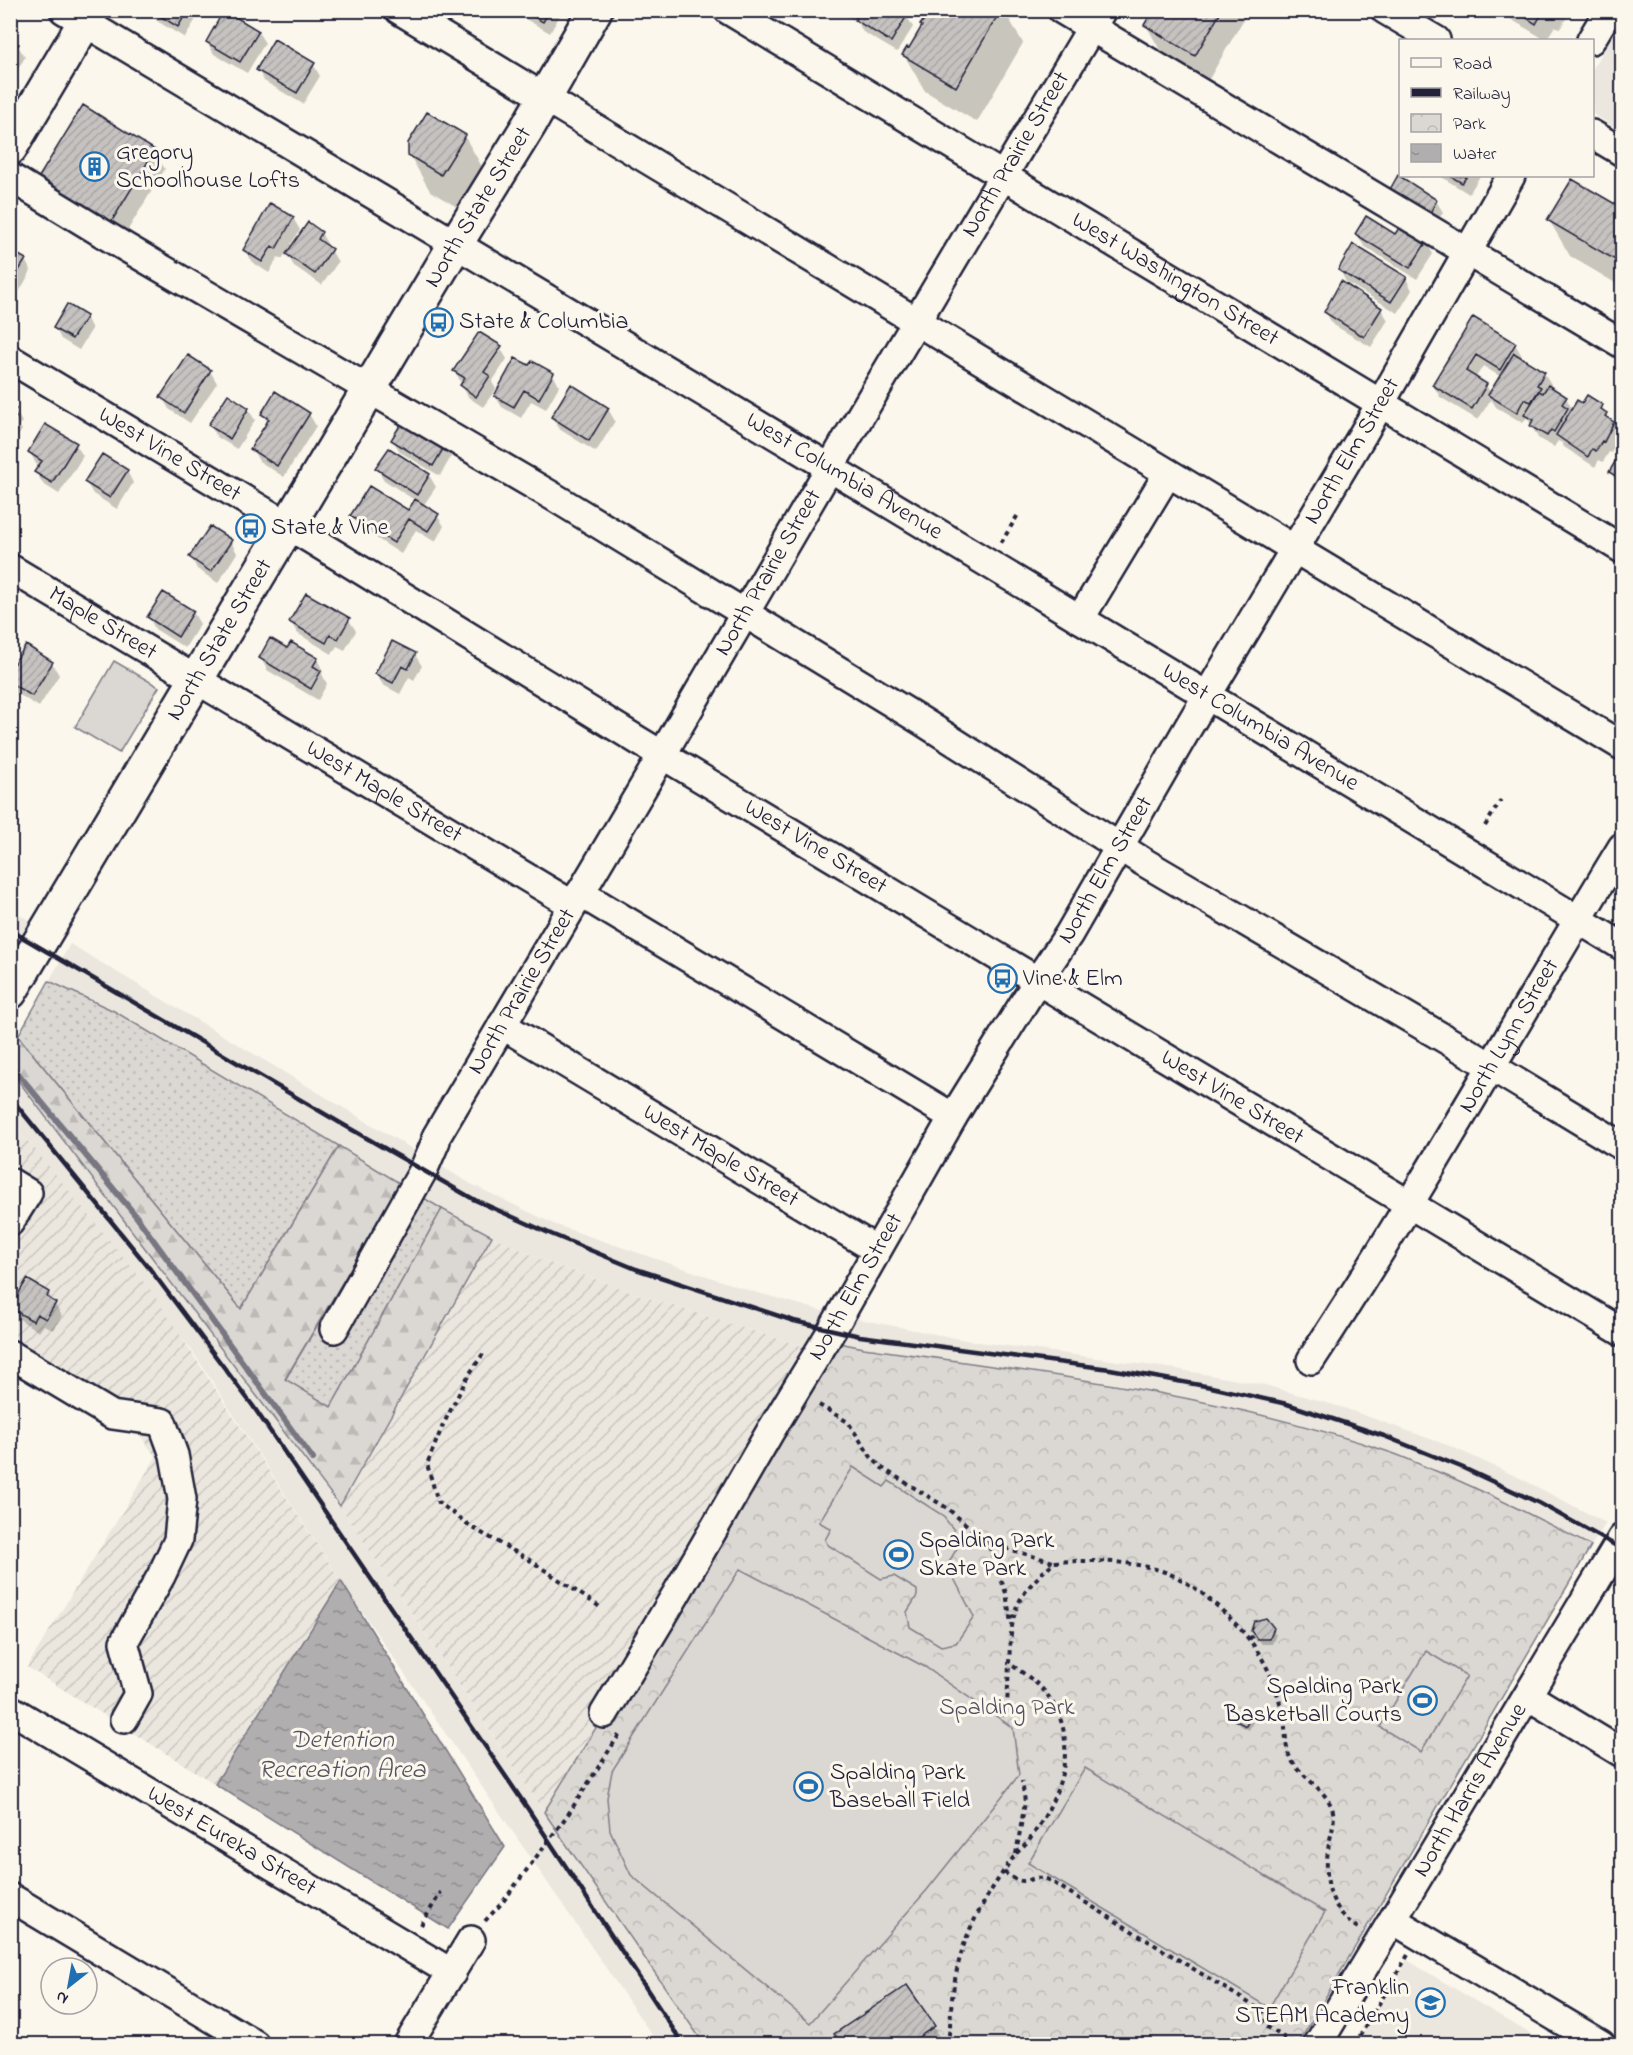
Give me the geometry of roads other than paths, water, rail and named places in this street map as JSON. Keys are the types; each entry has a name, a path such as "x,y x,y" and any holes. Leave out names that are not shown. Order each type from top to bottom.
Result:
{"main road":[{"name":"North State Street","path":"10,992 545,98 595,10"},
{"path":"10,148 80,15"}],"street":[{"path":"399,10 1623,746"},
{"name":"West Washington Street","path":"728,10 1623,549"},
{"path":"1062,10 1097,20 1466,251 1623,344"},
{"path":"1386,10 1434,39"},
{"path":"1592,39 1609,10"},
{"name":"West Columbia Avenue","path":"80,15 455,245 1623,946"},
{"name":"North Prairie Street","path":"334,1329 423,1171 436,1137 916,322 1097,20"},
{"path":"1594,135 1623,152"},
{"path":"10,177 125,247 554,497 929,726 1119,847 1623,1146"},
{"name":"North Elm Street","path":"611,1725 675,1596 770,1431 832,1330 953,1117 1069,934 1510,177"},
{"name":"West Vine Street","path":"10,359 1038,980 1402,1215 1623,1332"},
{"path":"1080,619 1168,473"},
{"name":"Maple Street","path":"10,568 196,679"},
{"name":"West Maple Street","path":"196,679 953,1117"},
{"name":"North Lynn Street","path":"1311,1360 1376,1261 1490,1066 1623,847"},
{"name":"West Maple Street","path":"502,1025 877,1250"},
{"path":"10,1182 28,1193 10,1222"},
{"path":"10,1354 112,1415 162,1422 174,1455 182,1499 178,1540 161,1576 124,1642 138,1694 124,1719"},
{"name":"North Harris Avenue","path":"1318,2044 1623,1538"},
{"path":"1528,1696 1623,1753"},
{"name":"West Eureka Street","path":"10,1709 452,1973"},
{"path":"10,1897 255,2044"},
{"path":"1393,1920 1601,2044"},
{"path":"408,2044 476,1933"}],"water":[{"name":"Detention Recreation Area","path":"341,1581 505,1847 448,1929 215,1784"}],"waterway":[{"path":"10,1064 136,1216 313,1459"}],"railway":[{"path":"10,930 475,1200 636,1269 794,1321 860,1336 1110,1369 1211,1387 1287,1404 1384,1436 1461,1467 1539,1503 1622,1549"},
{"path":"10,1097 150,1269 253,1406 528,1809 683,2044"}],"place":[{"name":"Gregory Schoolhouse Lofts","path":"95,167"},
{"name":"State & Columbia","path":"438,322"},
{"name":"State & Vine","path":"250,528"},
{"name":"Vine & Elm","path":"1002,979"},
{"name":"Spalding Park Skate Park","path":"898,1555"},
{"name":"Spalding Park Basketball Courts","path":"1423,1701"},
{"name":"Spalding Park Baseball Field","path":"809,1787"},
{"name":"Franklin STEAM Academy","path":"1430,2002"}],"park label":[{"name":"Spalding Park","path":"1007,1708"}]}
